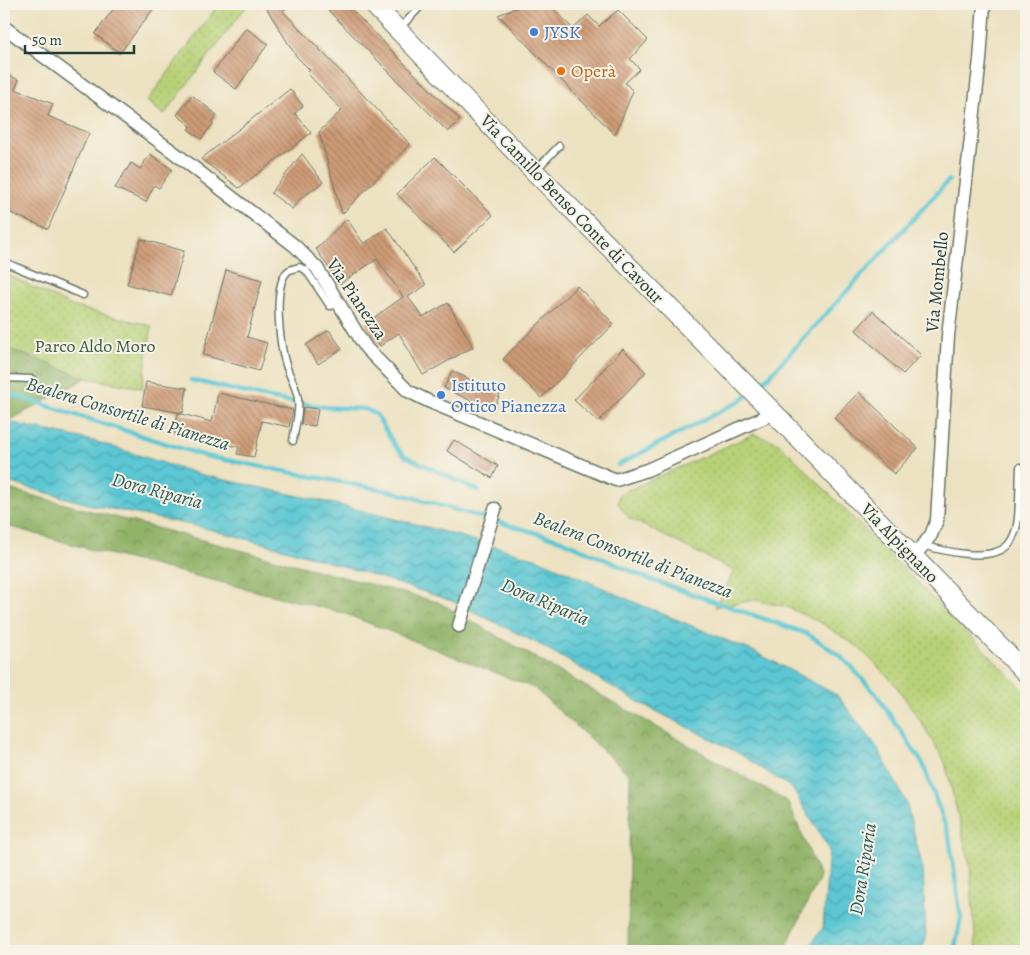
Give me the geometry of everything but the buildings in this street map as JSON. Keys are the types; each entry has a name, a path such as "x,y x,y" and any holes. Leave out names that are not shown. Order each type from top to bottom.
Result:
{"street":[{"name":"Via Mombello","path":"919,552 932,535 937,520 948,336 980,60 984,4"},
{"name":"Via Camillo Benso Conte di Cavour","path":"377,8 535,172 774,413"},
{"name":"Via Pianezza","path":"4,27 176,154 295,246 317,268 366,348 408,391 616,480 647,470 774,413"},
{"name":"Via Alpignano","path":"774,413 919,552 1026,673"},
{"path":"459,626 495,509"}],"lane":[{"path":"377,8 400,4"},
{"path":"411,4 424,5"},
{"path":"398,30 424,5"},
{"path":"535,172 559,146"},
{"path":"4,262 83,296"},
{"path":"292,440 298,409 298,396 286,363 280,326 279,298 282,280 289,270 299,267 306,270 330,306 340,304"},
{"path":"4,378 32,379"},
{"path":"919,552 948,551 986,554 1001,550 1010,542 1017,525 1020,467"}],"green space":[{"path":"219,4 248,4 164,115 147,101"},
{"name":"Parco Aldo Moro","path":"4,273 72,306 152,326 142,388 86,378 4,347"},
{"path":"4,347 86,378 7,422 4,421"},
{"path":"754,434 779,443 1026,692 1026,951 976,951 970,866 945,762 920,720 894,683 858,647 823,624 787,607 755,600 715,607 734,571 629,518 618,503 619,495 626,491"},
{"path":"4,488 438,602 788,802 820,877 784,951 628,951 630,775 534,688 343,613 96,551 4,525"}],"water":[{"name":"Dora Riparia","path":"4,421 94,441 198,474 327,502 431,528 538,559 639,604 755,652 837,695 877,747 906,802 923,869 926,939 921,951 806,951 823,928 829,849 792,788 735,751 642,704 539,644 452,601 285,549 200,527 92,505 4,481"}],"waterway":[{"path":"760,384 949,180"},
{"path":"191,380 273,399 325,407 365,409 376,414 395,446 405,456 479,491"},
{"name":"Bealera Consortile di Pianezza","path":"4,392 205,456 394,492 561,540 649,579 808,634 842,657 876,694 923,764 949,836 961,918 954,951"},
{"path":"618,465 747,396"}],"place":[{"name":"JYSK","path":"534,32"},
{"name":"Operà","path":"561,71"},
{"name":"Istituto Ottico Pianezza","path":"441,395"}]}
